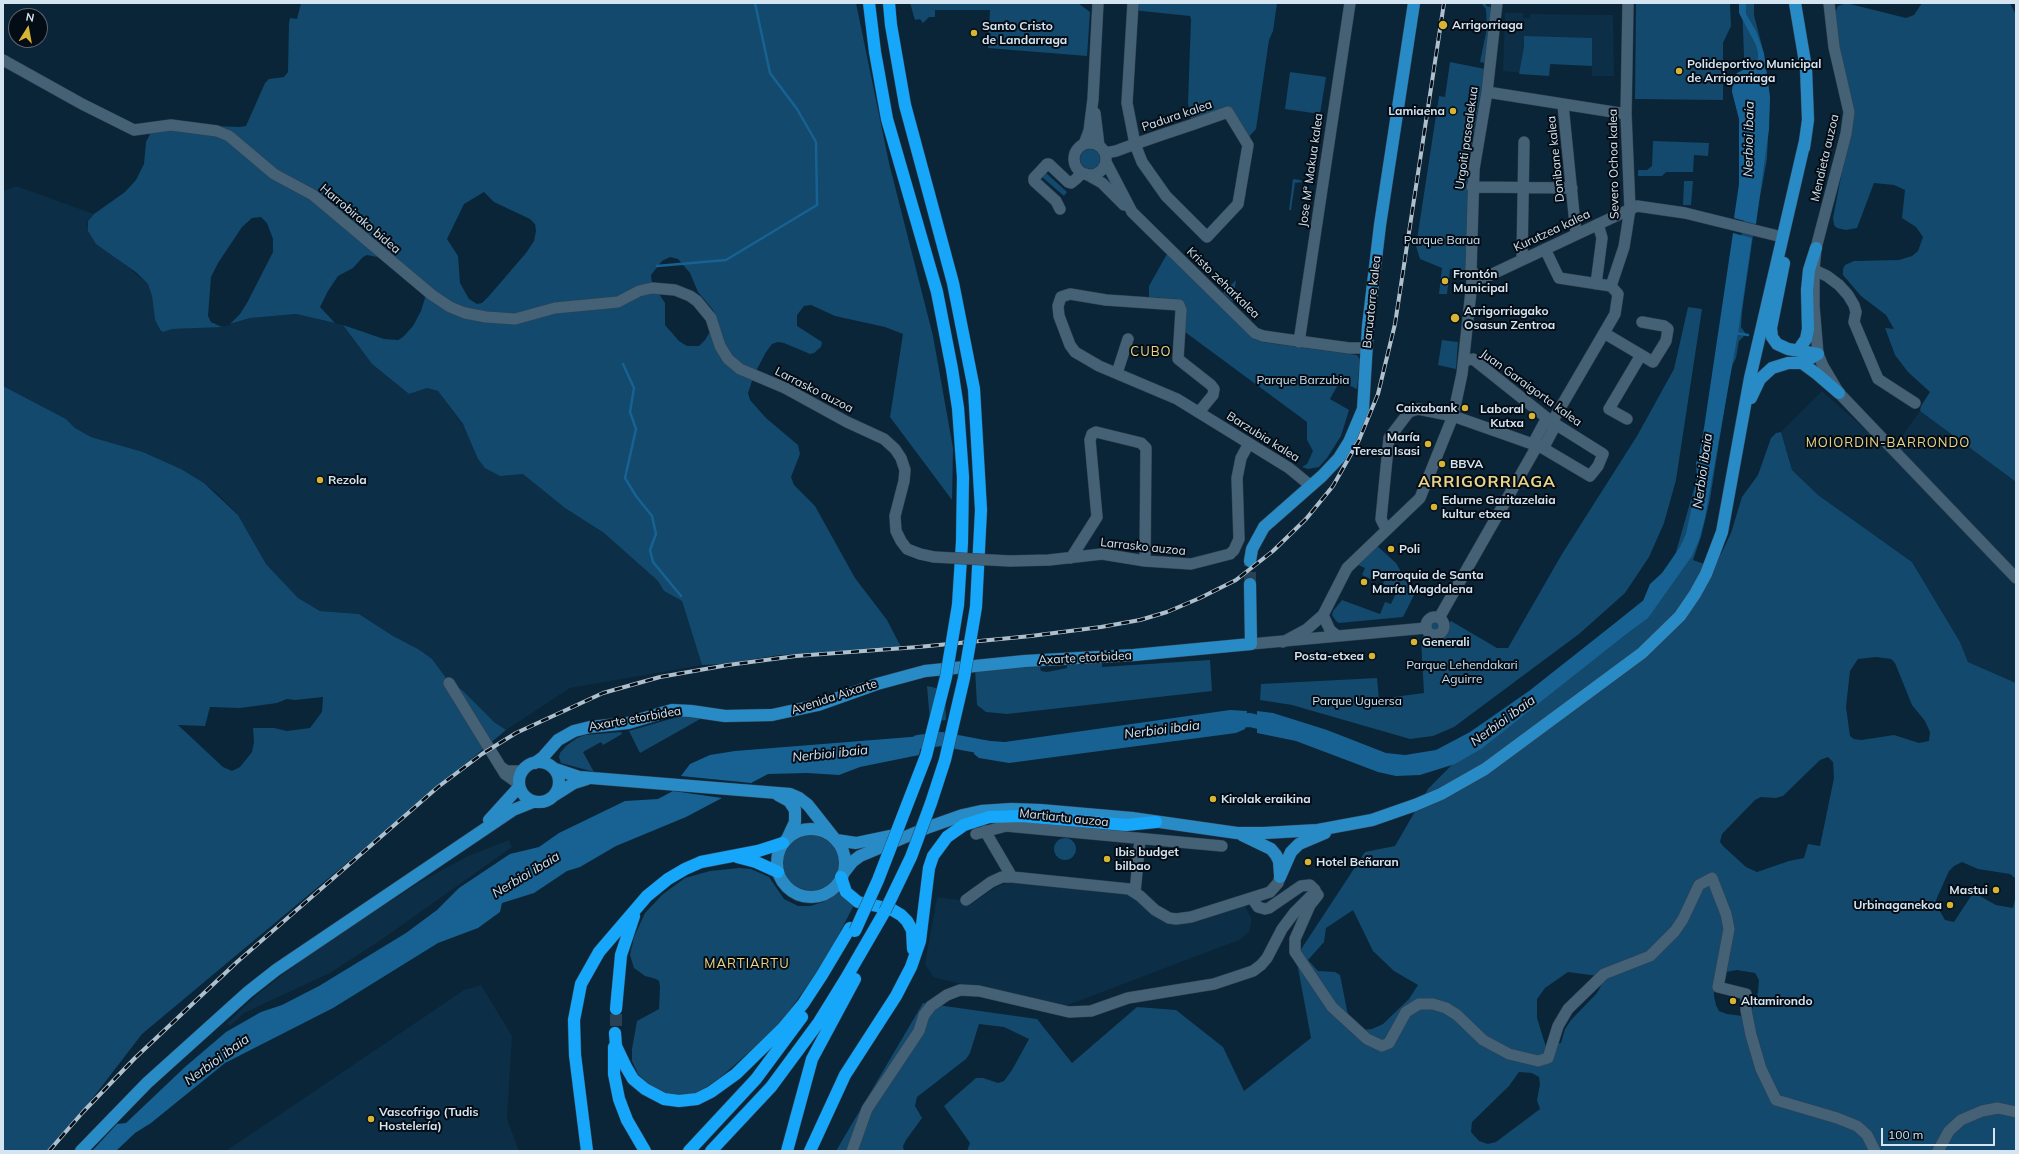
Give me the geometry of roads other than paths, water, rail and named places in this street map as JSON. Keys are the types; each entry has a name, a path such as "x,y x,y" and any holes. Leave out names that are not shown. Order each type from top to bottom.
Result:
{"highway":[{"path":"689,1151 756,1079 808,1009 852,930 869,890 878,880 926,756 946,677 958,605 962,542 963,476 958,408 937,292 887,119 875,52 869,3"},
{"path":"787,1151 812,1059 874,939 931,803 945,760 964,678 976,607 981,510 974,389 962,323 951,276 905,105 892,32 889,3"},
{"path":"810,1151 845,1075 896,996 913,960 920,941 926,881 933,856 947,837 964,825 989,817 1021,816 1126,825 1156,822"},
{"path":"586,1151 574,1038 574,1020 579,992 589,968 599,952 656,887 685,869 701,862 758,851 786,840"},
{"path":"732,856 756,862 778,872"},
{"path":"842,876 846,892 854,899 868,905 891,909 907,921 914,941 913,960"},
{"path":"616,1009 621,954 628,929 638,907"},
{"path":"645,1151 627,1120 619,1099 614,1074 615,1030 616,1046 633,1079 645,1089 664,1099 679,1102 697,1099 711,1092 730,1079 783,1028 803,1004 852,930"},
{"path":"711,1151 771,1086 819,1022 874,939"}],"main road":[{"name":"Baruatorre kalea","path":"1250,562 1252,549 1264,527 1311,486 1339,458 1358,423 1365,394 1366,348 1380,226 1414,3"},
{"path":"1795,3 1806,68 1808,107 1797,201 1771,328 1772,337 1778,344 1788,349 1818,354"},
{"path":"769,792 786,798 795,810 795,822 777,857 778,872 786,886 796,893 816,896 831,890 852,862 860,856 929,827 969,814 1011,809 1080,813 1237,833 1289,833 1344,826 1372,820 1415,805 1455,787 1485,769 1642,653 1680,616 1695,594 1709,568 1722,532 1750,378 1805,140"},
{"path":"1799,350 1806,339 1808,328 1807,290 1809,270 1816,248"},
{"path":"1735,462 1750,401 1760,379 1779,365 1802,363 1818,354"},
{"path":"1802,363 1839,393"},
{"path":"1250,584 1251,644"},
{"path":"1227,646 1240,636 1250,624"},
{"name":"Axarte etorbidea","path":"918,672 1025,661 1134,655 1251,644"},
{"name":"Avenida Aixarte","path":"700,712 734,717 795,711 818,705 898,677 918,672"},
{"name":"Axarte etorbidea","path":"552,747 562,738 582,729 628,723 672,710 700,712"},
{"path":"466,841 499,810 519,785 523,771 535,763 552,747"},
{"path":"552,747 549,759 560,782 555,795"},
{"path":"535,763 544,763 553,768 579,777 790,794 800,798 808,805 835,839 844,857 842,876"},
{"path":"81,1151 147,1083 248,992 319,940 431,867 466,841 513,810 533,802 545,802 578,781 600,778"},
{"path":"519,785 524,795 533,802"},
{"path":"1280,877 1291,852 1299,844 1344,826"},
{"path":"786,840 795,832 811,829 827,833 835,839 848,843 864,842 929,827"},
{"path":"1237,833 1271,849 1276,854 1279,861 1280,877"}],"street":[{"path":"1098,3 1093,99 1089,131 1084,144 1077,151 1074,159 1078,169 1084,174 1102,183 1132,212"},
{"name":"Padura kalea","path":"1103,154 1135,144 1228,112 1248,145 1238,204 1207,237 1166,196 1142,162 1135,144 1127,103 1132,3"},
{"name":"Jose Mª Makua kalea","path":"1299,342 1350,3"},
{"name":"Urgoiti pasealekua","path":"1323,615 1346,568 1420,498 1453,416 1464,361 1472,282 1472,187 1487,92 1497,3"},
{"name":"Severo Ochoa kalea","path":"1611,286 1624,247 1630,209 1626,114 1628,3"},
{"name":"Mendieta auzoa","path":"1829,3 1834,47 1849,112 1846,134 1816,248 1814,270 1814,306 1818,354 1826,372 1839,393 2016,578"},
{"name":"Harrobirako bidea","path":"3,60 82,104 134,130 170,125 217,131 229,136 274,174 313,195 351,229 450,307 465,313 486,317 515,319 530,316"},
{"path":"1487,92 1626,114"},
{"path":"1060,209 1056,201 1034,181 1034,178 1047,164 1049,164 1068,182 1084,174 1099,172 1103,154 1093,99"},
{"name":"Donibane kalea","path":"1563,105 1576,234"},
{"path":"1522,259 1524,142"},
{"path":"1084,144 1093,143 1103,154"},
{"name":"Kristo zeharkalea","path":"1103,154 1132,212 1255,333 1263,336 1299,342 1349,348 1366,348"},
{"path":"1472,187 1572,188"},
{"name":"Kurutzea kalea","path":"1471,272 1481,278 1486,277 1637,206 1685,213 1782,237"},
{"path":"1596,284 1602,238 1598,224"},
{"path":"1386,529 1382,519 1389,438 1409,412 1418,409 1453,416 1539,447 1545,445 1554,428 1552,422 1615,314 1618,294 1611,286 1559,278 1545,249"},
{"path":"1814,270 1827,276 1848,295 1856,312 1854,322 1878,379 1914,403"},
{"name":"Larrasko auzoa","path":"530,316 555,308 607,304 622,300 639,291 652,288 675,290 690,296 697,301 711,318 720,346 728,359 740,369 785,388 847,422 884,439 895,449 901,458 904,470 904,481 895,516 896,531 907,549 934,557 1010,561 1071,558 1102,554 1145,561 1191,564 1220,558 1234,550 1239,539 1240,529 1237,478 1242,458 1248,445"},
{"name":"Barzubia kalea","path":"1199,412 1213,394 1214,389 1178,358 1182,310 1179,305 1106,300 1070,294 1061,297 1058,306 1059,316 1070,345 1075,352 1117,373 1158,390 1199,412 1248,445 1289,468 1311,486"},
{"path":"1604,333 1653,362 1666,341 1668,329 1664,326 1642,322"},
{"path":"1117,373 1128,339"},
{"path":"1627,419 1609,409 1641,355"},
{"name":"Juan Garaigorta kalea","path":"1464,361 1472,359 1552,422 1602,454 1598,466 1590,476 1539,447"},
{"path":"1071,558 1097,517 1090,440 1092,434 1096,432 1141,443 1146,448 1145,561"},
{"path":"1439,618 1539,447"},
{"path":"1283,642 1295,637 1323,615 1330,630 1336,635"},
{"path":"1426,628 1426,623 1430,618 1439,618"},
{"path":"1251,644 1283,642 1336,635 1426,628 1433,635 1441,633 1444,624 1439,618"},
{"path":"1314,623 1314,634 1319,637"},
{"path":"449,683 505,774 519,785"},
{"path":"501,766 507,771 523,771"},
{"name":"Martiartu auzoa","path":"1012,876 980,833 1006,826 1222,846"},
{"path":"1135,893 1140,839"},
{"path":"966,900 991,882 1002,877 1012,876 1129,889 1155,910 1169,918 1176,919 1191,917 1270,892 1278,883 1280,877"},
{"path":"1252,898 1258,907 1265,909 1269,908 1301,886 1310,885 1318,894 1310,905 1295,939 1295,952 1332,1007 1367,1038 1382,1046 1389,1043 1406,1012 1419,1004 1433,1004 1446,1008 1457,1015 1483,1040 1509,1054 1538,1061 1548,1058 1556,1031 1568,1009 1604,974 1650,956 1675,931 1683,919 1699,885 1712,878 1726,914 1729,929 1718,987 1746,994 1746,1010 1751,1035 1761,1069 1776,1100 1838,1118 1857,1126 1867,1135 1875,1151"},
{"path":"852,1151 867,1109 919,1031 924,1015 931,1006 947,995 960,990 979,991 1069,1012 1091,1011 1122,1000 1214,984 1253,971 1267,958 1282,929 1294,913 1315,891"},
{"path":"1938,1151 1949,1131 1961,1120 1982,1111 1998,1108 2016,1112"}],"water":[{"path":"1739,3 1746,3 1746,14 1756,31 1764,53 1770,97 1769,129 1756,224 1734,218 1739,184 1739,119 1732,92 1733,78 1737,73 1753,65 1758,59 1756,45 1739,13"},
{"path":"1733,233 1752,238 1739,327 1705,518 1699,540 1692,556 1648,618 1481,749 1455,764 1420,775 1396,776 1378,772 1296,741 1257,733 1257,711 1273,713 1327,730 1386,753 1405,755 1436,750 1470,732 1529,691 1643,601 1650,584 1662,573 1680,547 1686,534 1697,477 1696,463 1704,428"},
{"path":"1230,710 1247,711 1245,729 1236,733 1009,763 979,758 974,754 976,740 1005,742"},
{"path":"923,736 919,755 860,767 839,775 807,773 768,774 751,783 681,776 690,764 710,755 735,751"},
{"path":"673,791 722,798 686,817 616,846 580,867 567,871 534,893 502,903 500,912 478,928 438,943 333,1008 225,1063 151,1123 135,1133 116,1151 92,1151 117,1124 126,1123 185,1067 226,1032 261,1012 282,1005 319,986 406,933 437,910 459,888 510,854 539,847 559,833 625,801 658,799"}],"waterway":[{"path":"657,266 726,260 817,205 816,142 797,109 770,73 755,3"},
{"path":"1735,333 1748,335"},
{"path":"623,364 634,388 630,412 636,429 625,478 636,496 652,516 656,534 650,550 653,562 681,596"},
{"name":"Nerbioi ibaia","path":"1227,722 1250,720 1275,726"},
{"name":"Nerbioi ibaia","path":"918,742 941,739 994,749"}],"tunnel":[{"path":"1250,561 1250,584"},
{"path":"616,1009 616,1026"}],"railway":[{"path":"49,1151 83,1112 135,1058 237,962 438,787 482,754 516,733 603,693 660,677 728,665 796,656 918,647 1031,636 1101,627 1140,620 1167,612 1236,580 1273,551 1306,519 1333,486 1359,440 1378,394 1395,324 1444,3"}],"place":[{"name":"Arrigorriaga","path":"1443,25"},
{"name":"Santo Cristo de Landarraga","path":"974,33"},
{"name":"Polideportivo Municipal de Arrigorriaga","path":"1679,71"},
{"name":"Lamiaena","path":"1453,111"},
{"name":"Frontón Municipal","path":"1445,281"},
{"name":"Arrigorriagako Osasun Zentroa","path":"1455,318"},
{"name":"Caixabank","path":"1465,408"},
{"name":"Laboral Kutxa","path":"1532,416"},
{"name":"María Teresa Isasi","path":"1428,444"},
{"name":"BBVA","path":"1442,464"},
{"name":"Rezola","path":"320,480"},
{"name":"Edurne Garitazelaia kultur etxea","path":"1434,507"},
{"name":"Poli","path":"1391,549"},
{"name":"Parroquia de Santa María Magdalena","path":"1364,582"},
{"name":"Generali","path":"1414,642"},
{"name":"Posta-etxea","path":"1372,656"},
{"name":"Kirolak eraikina","path":"1213,799"},
{"name":"Ibis budget bilbao","path":"1107,859"},
{"name":"Hotel Beñaran","path":"1308,862"},
{"name":"Mastui","path":"1996,890"},
{"name":"Urbinaganekoa","path":"1950,905"},
{"name":"Altamirondo","path":"1733,1001"},
{"name":"Vascofrigo (Tudis Hostelería)","path":"371,1119"}],"district":[{"name":"CUBO","path":"1151,352"},
{"name":"MOIORDIN-BARRONDO","path":"1888,443"},
{"name":"ARRIGORRIAGA","path":"1487,482"},
{"name":"MARTIARTU","path":"747,964"}],"park label":[{"name":"Parque Barua","path":"1442,240"},
{"name":"Parque Barzubia","path":"1303,380"},
{"name":"Parque Lehendakari Aguirre","path":"1462,672"},
{"name":"Parque Uguersa","path":"1357,701"}]}
